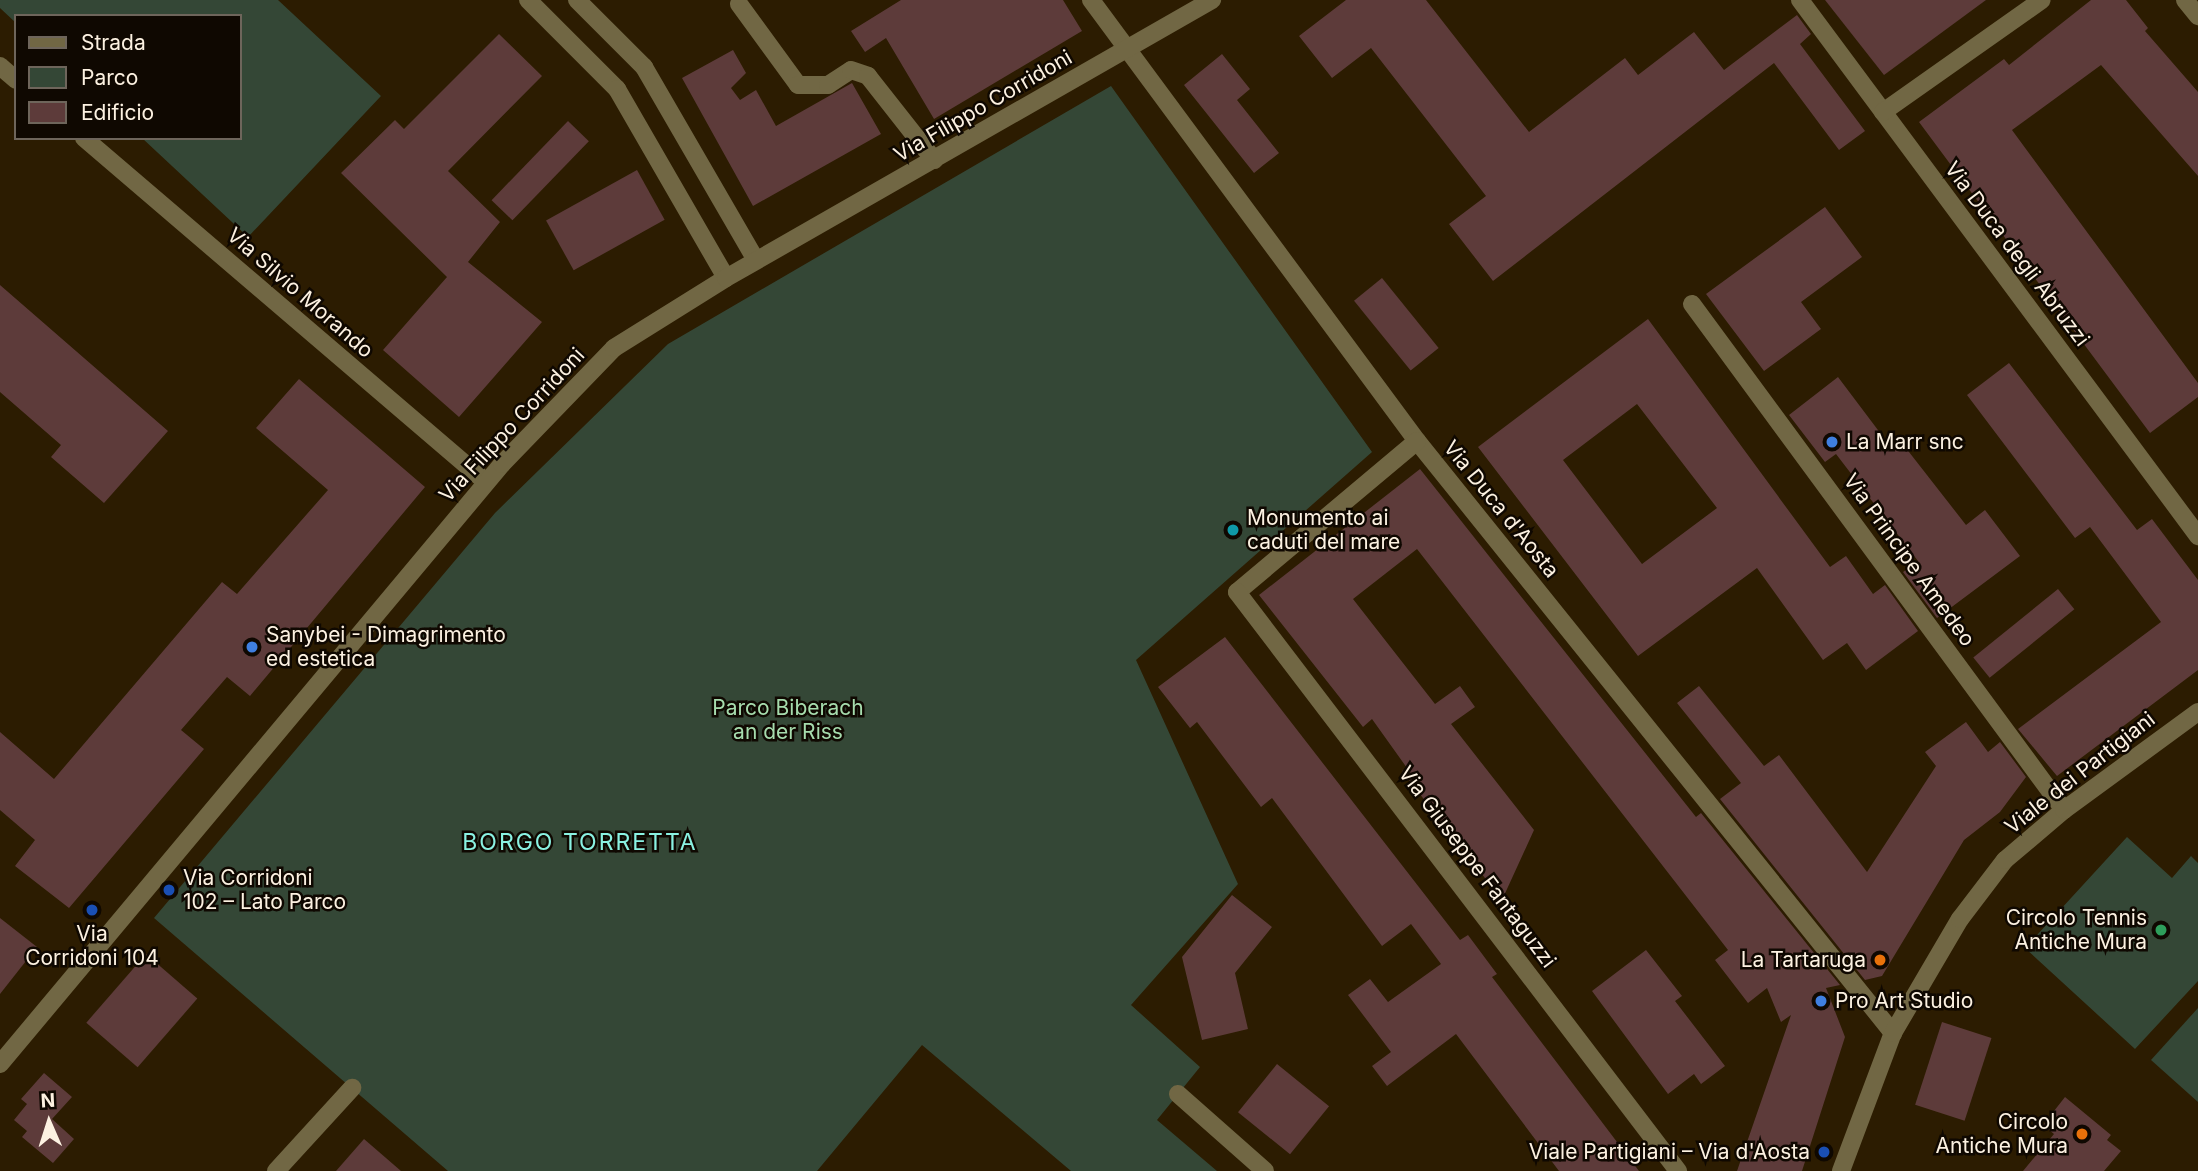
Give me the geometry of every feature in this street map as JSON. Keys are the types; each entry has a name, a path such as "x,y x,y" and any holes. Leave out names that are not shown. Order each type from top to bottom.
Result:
{"street":[{"path":"528,0 617,89 726,278"},
{"path":"577,0 645,67 756,260"},
{"name":"Via Duca d'Aosta","path":"1091,0 1417,441 1893,1033"},
{"name":"Via Filippo Corridoni","path":"0,1065 486,482 614,348 756,260 1212,0"},
{"name":"Via Duca degli Abruzzi","path":"1800,0 2198,536"},
{"path":"1883,112 2042,0"},
{"path":"2185,0 2198,16"},
{"path":"739,4 798,85 828,85 851,69 868,76 934,160"},
{"path":"0,66 14,78"},
{"name":"Via Silvio Morando","path":"86,140 486,482"},
{"name":"Via Principe Amedeo","path":"1692,304 2064,810"},
{"name":"Via Giuseppe Fantaguzzi","path":"1417,441 1237,593 1678,1171"},
{"name":"Viale dei Partigiani","path":"1841,1171 1893,1033 1960,919 2005,860 2064,810 2198,712"},
{"path":"276,1171 352,1088"},
{"path":"1178,1094 1265,1171"}],"green space":[{"path":"0,0 278,0 381,96 248,237 144,140 242,140 242,14 14,14 14,21 0,8"},
{"name":"Parco Biberach an der Riss","path":"1111,86 1372,452 1136,660 1238,884 1131,1005 1200,1067 1157,1120 1217,1171 1071,1171 922,1045 817,1171 448,1171 154,918 495,513 668,344"},
{"path":"2127,837 2172,878 2191,856 2198,863 2198,981 2135,1049 2025,948"},
{"path":"2198,1008 2198,1102 2151,1060"}],"building":[{"path":"901,0 1063,0 1082,31 934,119 886,38 865,52 851,31"},
{"path":"1346,0 1426,0 1529,132 1625,58 1638,75 1694,32 1724,70 1797,15 1811,34 1800,44 1865,131 1839,150 1774,63 1493,281 1449,224 1486,196 1371,48 1332,78 1299,36"},
{"path":"1825,0 1986,0 1884,75"},
{"path":"2091,0 2126,0 2148,28 2145,31 2198,92 2198,176 2101,65 2012,130 2198,383 2198,397 2150,433 1919,122 2004,59 2009,65"},
{"path":"499,34 542,76 448,171 500,222 468,262 542,322 459,417 383,350 447,277 341,173 395,120 404,129"},
{"path":"733,50 746,73 731,88 740,100 756,90 776,126 852,83 881,134 753,206 682,78"},
{"path":"1222,54 1250,89 1237,100 1279,153 1254,173 1184,85"},
{"path":"568,121 589,141 512,220 492,200"},
{"path":"637,170 665,220 574,270 546,220"},
{"path":"1825,207 1862,257 1801,302 1821,329 1764,371 1706,294"},
{"path":"1382,278 1439,348 1411,371 1354,301"},
{"path":"0,285 168,431 104,503 51,457 61,445 0,392"},
{"path":"1648,319 1830,567 1846,556 1873,594 1885,585 1918,631 1866,670 1847,643 1823,660 1757,568 1638,656 1478,447","holes":["1637,404 1717,508 1642,564 1563,460"]},
{"path":"2009,363 2137,530 2152,519 2198,580 2198,670 2057,776 2018,729 2161,622 2090,527 2075,538 1967,395"},
{"path":"1838,377 1893,450 1902,443 1966,525 1985,510 2020,556 1937,618 1903,572 1918,561 1836,454 1825,462 1789,415"},
{"path":"299,379 425,487 250,696 227,677 181,730 204,749 69,908 15,866 35,840 0,810 0,732 54,779 222,582 237,594 328,490 256,428"},
{"path":"1420,469 1696,817 1701,813 1840,985 1826,988 1845,1037 1802,1171 1737,1171 1791,1015 1781,1022 1767,988 1748,1003 1715,960 1728,950 1417,549 1353,599 1435,704 1460,686 1475,707 1451,724 1534,830 1502,900 1402,771 1407,768 1372,719 1363,727 1259,595"},
{"path":"2058,589 2074,609 1990,678 1973,658"},
{"path":"1225,637 1460,940 1468,935 1497,974 1492,977 1639,1171 1559,1171 1456,1034 1387,1086 1372,1066 1391,1052 1348,995 1370,979 1388,1002 1441,964 1411,924 1382,946 1272,798 1261,807 1197,722 1190,728 1158,687"},
{"path":"1699,686 1764,766 1779,755 1867,872 1936,766 1925,752 1966,722 1988,752 2000,742 2026,777 2000,812 1964,840 1882,976 1865,980 1720,799 1741,783 1677,703"},
{"path":"1232,895 1272,927 1235,973 1248,1029 1202,1040 1182,957"},
{"path":"0,918 37,947 0,994"},
{"path":"1646,950 1682,996 1675,1001 1725,1066 1701,1084 1694,1074 1668,1094 1592,991"},
{"path":"146,954 197,999 138,1067 86,1023"},
{"path":"1942,1022 1991,1038 1965,1121 1915,1105"},
{"path":"1277,1064 1329,1106 1290,1154 1238,1112"},
{"path":"44,1073 72,1097 52,1119 74,1139 53,1163 22,1137 27,1131 14,1120 27,1104 21,1099"},
{"name":"Circolo Antiche Mura","path":"2065,1097 2111,1135 2107,1140 2121,1151 2104,1171 2023,1171 2054,1134 2043,1125"},
{"path":"364,1139 401,1171 336,1171"}],"place":[{"name":"La Marr snc","path":"1832,442"},
{"name":"Monumento ai caduti del mare","path":"1233,530"},
{"name":"Sanybei - Dimagrimento ed estetica","path":"252,647"},
{"name":"Via Corridoni 102 – Lato Parco","path":"169,890"},
{"name":"Via Corridoni 104","path":"92,910"},
{"name":"Circolo Tennis Antiche Mura","path":"2161,930"},
{"name":"La Tartaruga","path":"1880,960"},
{"name":"Pro Art Studio","path":"1821,1001"},
{"name":"Circolo Antiche Mura","path":"2082,1134"},
{"name":"Viale Partigiani – Via d'Aosta","path":"1824,1152"}],"district":[{"name":"BORGO TORRETTA","path":"580,842"}]}
